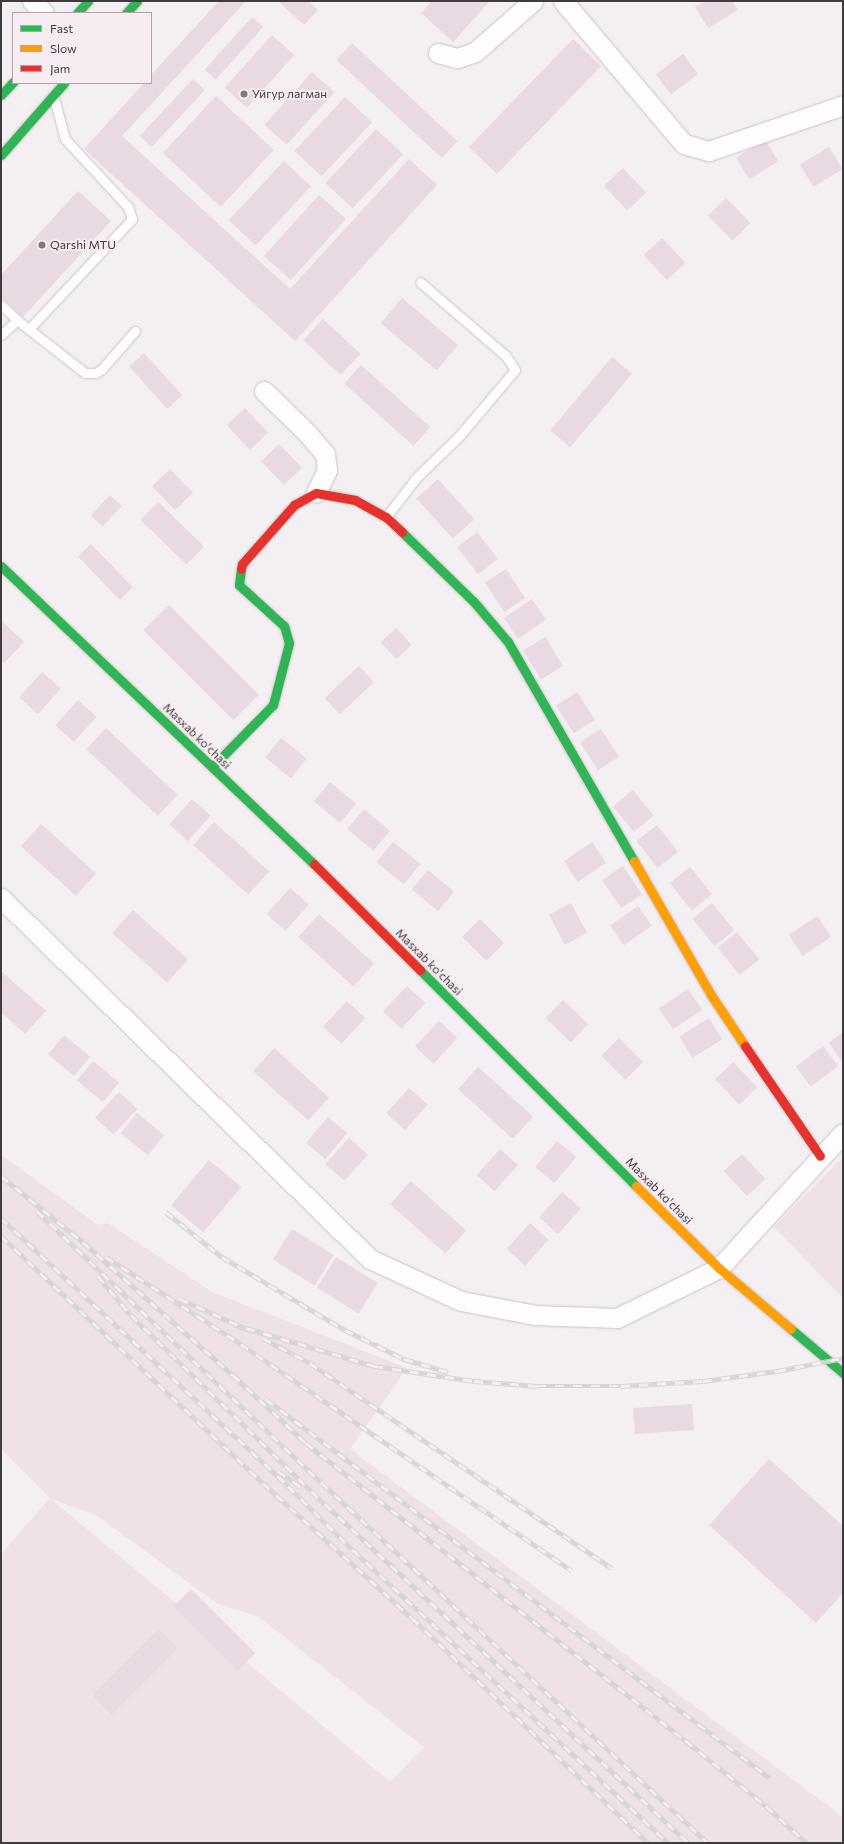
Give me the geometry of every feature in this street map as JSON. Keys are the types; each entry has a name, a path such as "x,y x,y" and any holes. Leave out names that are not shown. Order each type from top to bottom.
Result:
{"main road":[{"path":"78,12 88,1"},
{"path":"127,12 137,1"},
{"path":"1,95 12,83"},
{"path":"1,155 63,84"},
{"path":"212,767 273,705 289,643 284,626 239,585 242,564 294,505 316,494 355,500 386,517 474,602 508,642 711,995 820,1156"},
{"name":"Masxab ko'chasi","path":"1,566 310,861 719,1268 843,1373"}],"street":[{"path":"32,1 43,12"},
{"path":"438,53 457,58 475,52 533,1"},
{"path":"563,1 684,144 708,152 843,105"},
{"path":"264,391 308,434 325,454 327,470 316,494"},
{"path":"1,898 370,1259 461,1301 536,1316 617,1318 719,1268 820,1156 843,1133"}],"lane":[{"path":"29,329 132,219 128,207 65,138 53,96"},
{"path":"386,517 416,478 460,435 515,370 506,356 420,282"},
{"path":"1,305 17,320 85,373 95,373 100,370 135,332"},
{"path":"1,335 17,320"}],"shaded area":[{"path":"1,1155 98,1225 108,1223 212,1292 407,1368 350,1449 843,1817 843,1843 1,1843 1,1554 50,1498 1,1449","holes":["51,1499 96,1515 218,1604 259,1617 424,1747 390,1782"]},
{"path":"843,1157 843,1298 774,1227"}],"building":[{"path":"219,1 246,1 122,136 290,289 409,159 437,185 295,341 84,149 143,84 152,84 152,74"},
{"path":"278,1 308,1 318,10 304,25"},
{"path":"432,1 490,1 453,42 421,13"},
{"path":"705,1 732,1 738,10 708,28 695,7"},
{"path":"252,17 263,27 216,80 204,70"},
{"path":"272,35 294,55 247,108 224,88"},
{"path":"573,39 601,66 497,174 469,147"},
{"path":"352,43 457,141 442,158 336,60"},
{"path":"683,54 698,74 671,94 656,74"},
{"path":"312,72 334,92 287,145 264,125"},
{"path":"193,79 205,90 152,147 140,136"},
{"path":"216,96 274,150 221,207 163,153"},
{"path":"345,97 372,122 322,176 295,151"},
{"path":"376,129 403,154 353,208 326,183"},
{"path":"765,140 778,161 749,179 736,158"},
{"path":"829,147 842,169 813,187 800,165"},
{"path":"284,161 311,186 256,245 229,220"},
{"path":"623,168 646,193 627,211 604,186"},
{"path":"78,191 111,221 23,317 1,297 1,275"},
{"path":"319,195 346,219 291,280 264,256"},
{"path":"726,198 750,223 732,241 708,215"},
{"path":"662,238 685,263 667,280 644,255"},
{"path":"402,298 458,345 437,370 381,323"},
{"path":"323,319 360,354 341,375 303,340"},
{"path":"144,353 182,395 167,409 129,366"},
{"path":"612,357 632,374 570,447 550,431"},
{"path":"361,365 430,427 413,446 344,384"},
{"path":"245,408 268,433 250,450 227,425"},
{"path":"279,444 302,468 284,485 261,461"},
{"path":"170,469 193,493 175,510 152,486"},
{"path":"438,479 474,519 453,539 416,498"},
{"path":"110,495 122,506 103,526 91,515"},
{"path":"158,502 204,546 187,564 141,520"},
{"path":"477,532 498,559 478,574 457,547"},
{"path":"91,544 133,587 120,600 78,557"},
{"path":"506,569 525,598 504,612 485,583"},
{"path":"532,599 546,620 518,639 504,618"},
{"path":"169,605 259,695 233,720 144,630"},
{"path":"1,620 24,642 4,663 1,660"},
{"path":"396,628 412,645 396,659 381,642"},
{"path":"545,637 563,666 541,680 523,651"},
{"path":"359,666 374,682 340,714 325,698"},
{"path":"42,672 61,689 38,714 19,697"},
{"path":"577,692 595,720 574,733 556,706"},
{"path":"78,700 97,717 74,742 55,725"},
{"path":"106,728 178,795 158,816 86,749"},
{"path":"601,729 619,757 598,770 580,743"},
{"path":"281,738 307,759 291,778 265,757"},
{"path":"330,782 356,804 340,823 314,801"},
{"path":"633,790 654,816 634,832 613,806"},
{"path":"192,799 211,816 188,841 169,824"},
{"path":"364,809 390,831 373,851 347,829"},
{"path":"214,822 269,872 248,895 193,845"},
{"path":"41,824 96,874 76,896 21,846"},
{"path":"657,825 678,852 657,868 637,841"},
{"path":"393,842 420,864 404,884 377,862"},
{"path":"592,842 606,863 578,882 564,861"},
{"path":"623,866 642,894 621,908 602,880"},
{"path":"690,867 712,894 692,911 670,883"},
{"path":"428,870 454,892 438,911 412,889"},
{"path":"290,888 309,905 285,931 267,914"},
{"path":"571,903 587,933 565,945 549,915"},
{"path":"712,903 734,930 715,946 693,919"},
{"path":"638,906 652,926 624,945 610,926"},
{"path":"133,910 188,960 167,983 112,933"},
{"path":"319,914 374,964 353,987 298,937"},
{"path":"817,916 831,937 803,956 789,935"},
{"path":"480,919 504,943 486,961 462,937"},
{"path":"737,932 759,959 740,975 718,948"},
{"path":"1,971 46,1011 25,1034 1,1012"},
{"path":"407,986 425,1003 401,1029 383,1012"},
{"path":"688,989 702,1010 673,1029 659,1009"},
{"path":"563,1000 588,1024 571,1042 546,1018"},
{"path":"347,1001 365,1018 341,1044 323,1027"},
{"path":"709,1018 722,1039 693,1058 679,1037"},
{"path":"439,1021 457,1038 433,1064 415,1047"},
{"path":"843,1032 843,1063 829,1043"},
{"path":"64,1035 90,1057 74,1076 48,1054"},
{"path":"619,1038 643,1062 625,1080 601,1056"},
{"path":"823,1046 838,1066 811,1086 796,1066"},
{"path":"274,1048 329,1098 308,1121 253,1071"},
{"path":"93,1061 119,1083 103,1102 77,1080"},
{"path":"733,1062 757,1087 739,1105 715,1079"},
{"path":"478,1067 533,1117 513,1139 458,1089"},
{"path":"409,1088 428,1105 405,1130 386,1113"},
{"path":"119,1092 137,1109 113,1135 95,1118"},
{"path":"137,1113 164,1135 148,1155 121,1133"},
{"path":"328,1117 347,1133 325,1159 306,1143"},
{"path":"349,1138 368,1155 344,1181 326,1164"},
{"path":"557,1141 576,1157 554,1183 535,1167"},
{"path":"500,1149 518,1165 494,1191 477,1175"},
{"path":"742,1154 765,1179 747,1196 724,1171"},
{"path":"209,1160 241,1187 203,1232 171,1205"},
{"path":"411,1181 466,1231 445,1254 390,1204"},
{"path":"562,1192 581,1209 558,1234 539,1217"},
{"path":"530,1223 549,1240 525,1266 507,1249"},
{"path":"292,1229 334,1255 314,1285 273,1260"},
{"path":"336,1257 378,1283 358,1313 317,1288"},
{"path":"692,1404 694,1430 635,1434 633,1408"},
{"path":"769,1459 843,1526 843,1593 816,1623 709,1525"},
{"path":"191,1589 255,1653 238,1671 173,1607"},
{"path":"159,1629 178,1648 112,1715 93,1695"}],"railway":[{"path":"1,1176 83,1242 233,1375 306,1443 685,1740 766,1806 807,1843"},
{"path":"37,1211 308,1470 708,1843"},
{"path":"166,1212 222,1257 345,1330 404,1359 448,1372"},
{"path":"1,1218 288,1486 353,1550 668,1843"},
{"path":"1,1236 263,1483 412,1618 648,1843"},
{"path":"106,1257 241,1344 572,1571"},
{"path":"98,1276 131,1315 325,1504 688,1843"},
{"path":"180,1299 249,1330"},
{"path":"246,1328 374,1366 474,1381 537,1386 621,1386 703,1381 777,1371 843,1358"},
{"path":"263,1338 310,1363 612,1568"},
{"path":"266,1399 770,1778"},
{"path":"278,1471 301,1487"}],"traffic: fast":[{"path":"78,12 88,1"},
{"path":"127,12 137,1"},
{"path":"1,95 12,83"},
{"path":"1,155 63,84"},
{"path":"402,532 474,602 508,642 634,861"},
{"path":"1,566 314,864"},
{"path":"212,767 273,705 289,643 284,626 239,585 241,569"},
{"path":"420,970 636,1186"},
{"path":"791,1329 843,1373"}],"traffic: slow":[{"path":"634,861 711,995 745,1046"},
{"path":"636,1186 719,1268 791,1329"}],"traffic: jam":[{"path":"241,569 242,564 294,505 316,493 355,500 386,517 402,532"},
{"path":"314,864 420,970"},
{"path":"745,1046 820,1156"}],"place":[{"name":"Уйгур лагман","path":"244,94"},
{"name":"Qarshi MTU","path":"42,245"}]}
